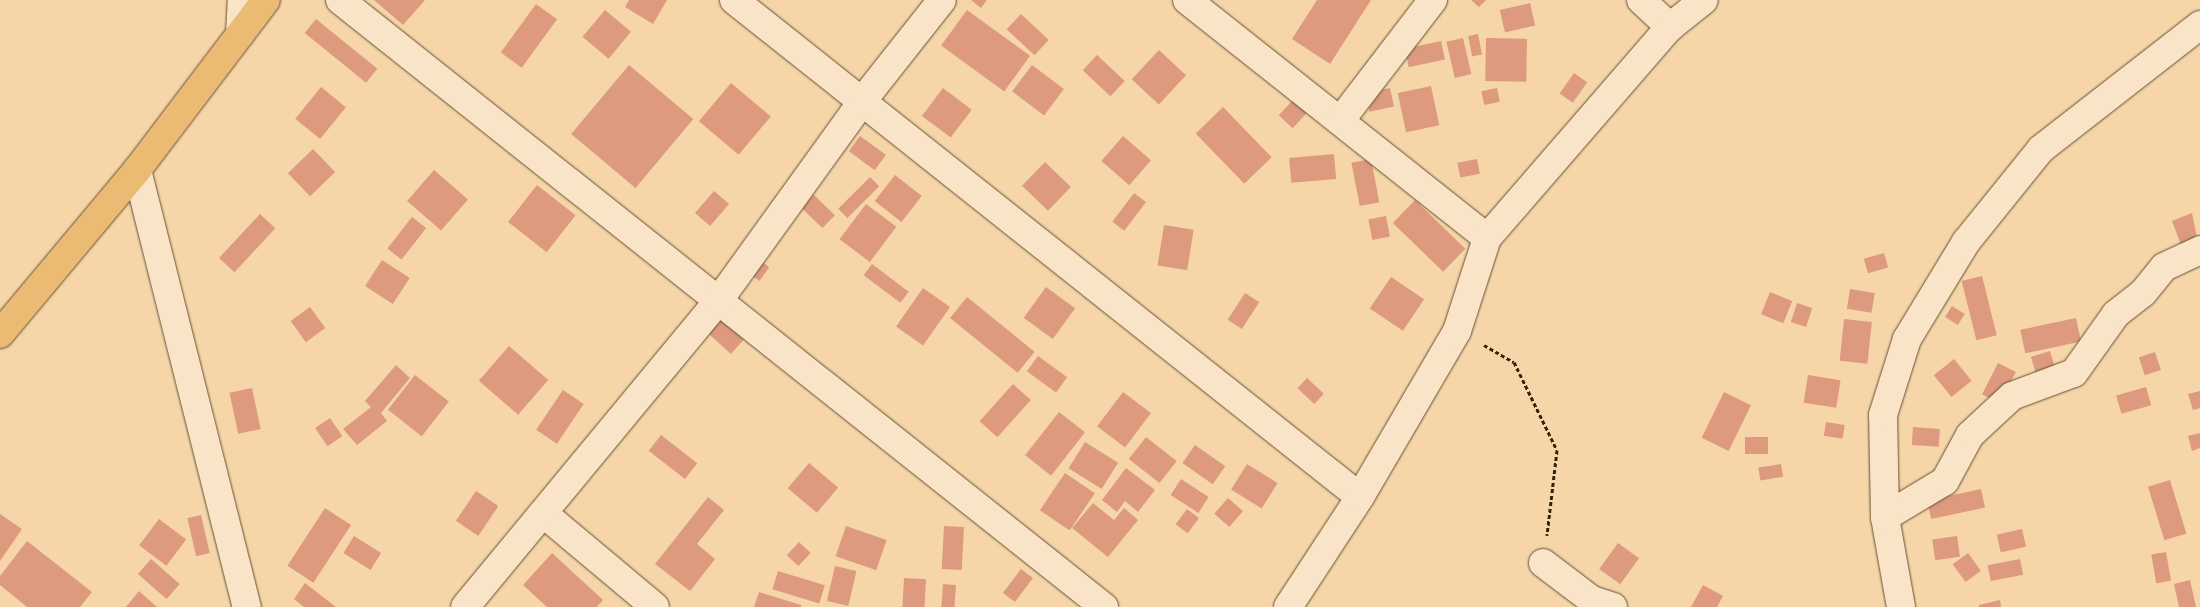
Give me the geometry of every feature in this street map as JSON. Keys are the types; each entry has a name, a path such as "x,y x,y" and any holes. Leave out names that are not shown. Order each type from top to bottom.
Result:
{"main road":[{"path":"0,334 136,170 266,0"}],"street":[{"path":"240,34 242,0"},
{"path":"340,0 1104,607"},
{"path":"734,0 863,100 1360,496"},
{"path":"465,607 719,300 863,100 942,0"},
{"path":"1188,0 1487,238"},
{"path":"1340,121 1433,0"},
{"path":"1641,0 1670,27"},
{"path":"1288,607 1360,496 1457,330 1487,238 1670,27 1704,0"},
{"path":"1901,607 1885,517 1883,415 1907,339 1966,242 2041,149 2102,106 2200,24"},
{"path":"136,170 247,607"},
{"path":"1885,517 1945,480 1970,435 2012,396 2074,373 2116,314 2143,294 2164,267 2200,250"},
{"path":"543,513 655,607"},
{"path":"1543,563 1592,600 1613,607"}],"path":[{"path":"1457,330 1514,362 1558,450 1543,563"}],"building":[{"path":"374,0 425,0 403,25"},
{"path":"629,0 667,0 653,24 625,7"},
{"path":"971,0 987,0 981,8"},
{"path":"1317,0 1371,0 1330,64 1292,39"},
{"path":"1471,0 1486,0 1479,7"},
{"path":"1530,3 1535,25 1505,32 1500,10"},
{"path":"536,4 557,19 522,68 501,53"},
{"path":"605,10 631,32 609,59 583,37"},
{"path":"967,10 1030,56 1004,91 941,46"},
{"path":"1021,14 1049,40 1034,55 1007,29"},
{"path":"316,19 377,69 366,83 305,33"},
{"path":"1478,34 1482,55 1472,57 1468,36"},
{"path":"1463,38 1471,74 1455,78 1446,42"},
{"path":"1486,38 1527,39 1526,82 1485,81"},
{"path":"1441,41 1445,60 1409,67 1405,49"},
{"path":"1159,50 1186,75 1159,104 1132,79"},
{"path":"1097,55 1125,81 1110,96 1083,70"},
{"path":"629,65 693,119 635,188 571,134"},
{"path":"1032,65 1064,89 1044,115 1012,91"},
{"path":"1574,73 1587,82 1573,103 1560,93"},
{"path":"731,83 771,116 739,155 699,121"},
{"path":"1431,86 1439,125 1406,132 1398,93"},
{"path":"321,87 346,107 320,139 295,119"},
{"path":"943,88 972,110 951,138 922,116"},
{"path":"1390,88 1394,107 1369,112 1366,93"},
{"path":"1497,88 1500,102 1484,105 1481,91"},
{"path":"1293,100 1307,113 1293,128 1279,115"},
{"path":"1223,107 1272,157 1244,184 1196,133"},
{"path":"860,136 886,155 875,170 849,151"},
{"path":"1123,136 1151,160 1129,185 1101,161"},
{"path":"313,149 335,172 310,196 288,173"},
{"path":"1334,154 1336,179 1291,183 1289,158"},
{"path":"1371,159 1379,202 1360,206 1351,163"},
{"path":"1477,159 1480,174 1460,178 1457,163"},
{"path":"1045,162 1071,187 1048,211 1022,186"},
{"path":"434,170 468,200 441,230 407,201"},
{"path":"895,175 922,196 901,222 875,201"},
{"path":"870,177 879,186 847,218 838,209"},
{"path":"537,185 576,215 547,252 508,222"},
{"path":"714,191 729,204 710,226 695,213"},
{"path":"1134,193 1146,202 1124,231 1112,222"},
{"path":"814,195 835,215 822,228 801,208"},
{"path":"1415,200 1465,249 1443,272 1393,223"},
{"path":"866,204 896,227 870,262 840,239"},
{"path":"2192,213 2200,253 2186,258 2172,221"},
{"path":"260,214 275,228 234,272 219,258"},
{"path":"1386,216 1390,237 1372,240 1368,219"},
{"path":"412,217 426,228 402,260 387,249"},
{"path":"1164,225 1194,230 1187,270 1158,265"},
{"path":"1884,253 1888,267 1868,273 1864,259"},
{"path":"754,256 769,267 759,281 744,270"},
{"path":"382,260 410,278 393,304 365,286"},
{"path":"872,264 909,292 900,303 864,275"},
{"path":"1982,276 1997,335 1976,340 1962,281"},
{"path":"1391,277 1424,299 1403,331 1370,309"},
{"path":"1046,287 1075,308 1053,339 1024,318"},
{"path":"923,288 950,307 923,345 896,327"},
{"path":"1850,289 1875,293 1872,313 1847,309"},
{"path":"1770,292 1792,301 1783,323 1761,314"},
{"path":"1245,293 1259,302 1242,329 1228,320"},
{"path":"967,297 1035,352 1018,373 950,318"},
{"path":"1797,303 1812,308 1806,327 1791,322"},
{"path":"1952,306 1965,314 1958,325 1945,317"},
{"path":"310,307 325,328 306,342 291,321"},
{"path":"2076,318 2081,341 2025,353 2020,330"},
{"path":"722,319 744,339 731,354 709,334"},
{"path":"1844,319 1872,322 1867,364 1840,361"},
{"path":"509,346 548,380 518,415 479,381"},
{"path":"2050,351 2056,371 2037,377 2031,357"},
{"path":"2155,352 2161,370 2145,375 2139,357"},
{"path":"1038,356 1067,377 1056,393 1027,371"},
{"path":"1954,359 1972,381 1951,397 1934,375"},
{"path":"1998,363 2016,372 2000,403 1982,394"},
{"path":"396,365 410,378 381,413 387,421 357,445 343,429 371,407 365,401"},
{"path":"415,375 449,401 422,436 388,410"},
{"path":"1808,375 1841,380 1836,408 1804,403"},
{"path":"1307,378 1324,394 1314,404 1297,388"},
{"path":"1013,384 1031,400 997,437 980,421"},
{"path":"2146,387 2151,405 2121,414 2116,396"},
{"path":"252,388 261,429 238,434 230,393"},
{"path":"563,390 584,404 557,444 536,430"},
{"path":"2200,391 2200,408 2193,410 2188,394"},
{"path":"1123,392 1151,413 1125,447 1097,426"},
{"path":"1724,392 1751,405 1729,451 1702,438"},
{"path":"1059,412 1085,432 1051,476 1025,455"},
{"path":"330,418 342,436 327,446 315,428"},
{"path":"1826,422 1845,425 1843,439 1824,436"},
{"path":"1913,427 1940,429 1939,447 1912,445"},
{"path":"2200,433 2200,448 2192,451 2188,436"},
{"path":"661,435 697,463 685,479 649,451"},
{"path":"1146,437 1177,461 1159,483 1129,459"},
{"path":"1745,437 1768,437 1768,454 1745,454"},
{"path":"1085,442 1118,463 1102,489 1069,468"},
{"path":"1195,445 1225,466 1213,484 1182,463"},
{"path":"809,463 838,487 817,513 788,488"},
{"path":"1247,464 1278,483 1262,509 1231,489"},
{"path":"1781,464 1783,477 1760,480 1758,468"},
{"path":"1126,468 1155,490 1138,512 1125,501 1117,512 1102,500"},
{"path":"1065,473 1095,493 1070,530 1040,510"},
{"path":"1181,479 1209,497 1198,513 1171,495"},
{"path":"2170,480 2186,534 2164,540 2148,487"},
{"path":"1981,489 1985,508 1931,519 1927,500"},
{"path":"476,491 498,506 478,536 456,521"},
{"path":"708,497 724,510 697,544 715,559 690,591 655,564"},
{"path":"1228,498 1243,511 1229,527 1214,514"},
{"path":"1093,503 1114,520 1124,508 1138,520 1108,557 1072,528"},
{"path":"325,508 351,525 313,583 287,566"},
{"path":"1187,509 1199,518 1188,533 1176,524"},
{"path":"0,514 22,529 0,561"},
{"path":"201,515 210,553 196,556 187,518"},
{"path":"159,519 186,539 166,566 139,545"},
{"path":"846,526 887,540 876,570 836,556"},
{"path":"944,526 964,527 962,570 942,569"},
{"path":"2022,529 2026,547 2001,552 1997,535"},
{"path":"354,536 381,553 371,570 343,553"},
{"path":"1957,536 1960,557 1935,560 1932,539"},
{"path":"27,541 92,592 80,607 27,607 0,585 0,576"},
{"path":"799,542 811,553 798,566 787,555"},
{"path":"1618,543 1639,558 1620,584 1599,569"},
{"path":"2166,552 2171,581 2156,583 2151,555"},
{"path":"552,553 603,600 597,607 547,607 523,585"},
{"path":"1968,553 1981,571 1966,582 1953,564"},
{"path":"151,559 180,584 167,599 138,574"},
{"path":"2020,559 2023,575 1991,581 1988,565"},
{"path":"835,566 856,571 848,606 827,601"},
{"path":"1021,569 1033,578 1015,602 1003,593"},
{"path":"778,571 825,585 819,603 772,589"},
{"path":"904,578 926,579 925,607 902,607"},
{"path":"2190,580 2196,607 2179,607 2174,584"},
{"path":"305,583 336,607 304,607 294,599"},
{"path":"943,584 956,585 954,607 941,607"},
{"path":"1703,585 1723,596 1717,607 1691,607"},
{"path":"139,591 157,607 126,607"},
{"path":"759,592 801,605 801,607 754,607"},
{"path":"2000,600 2001,607 1979,607 1979,605"}]}
